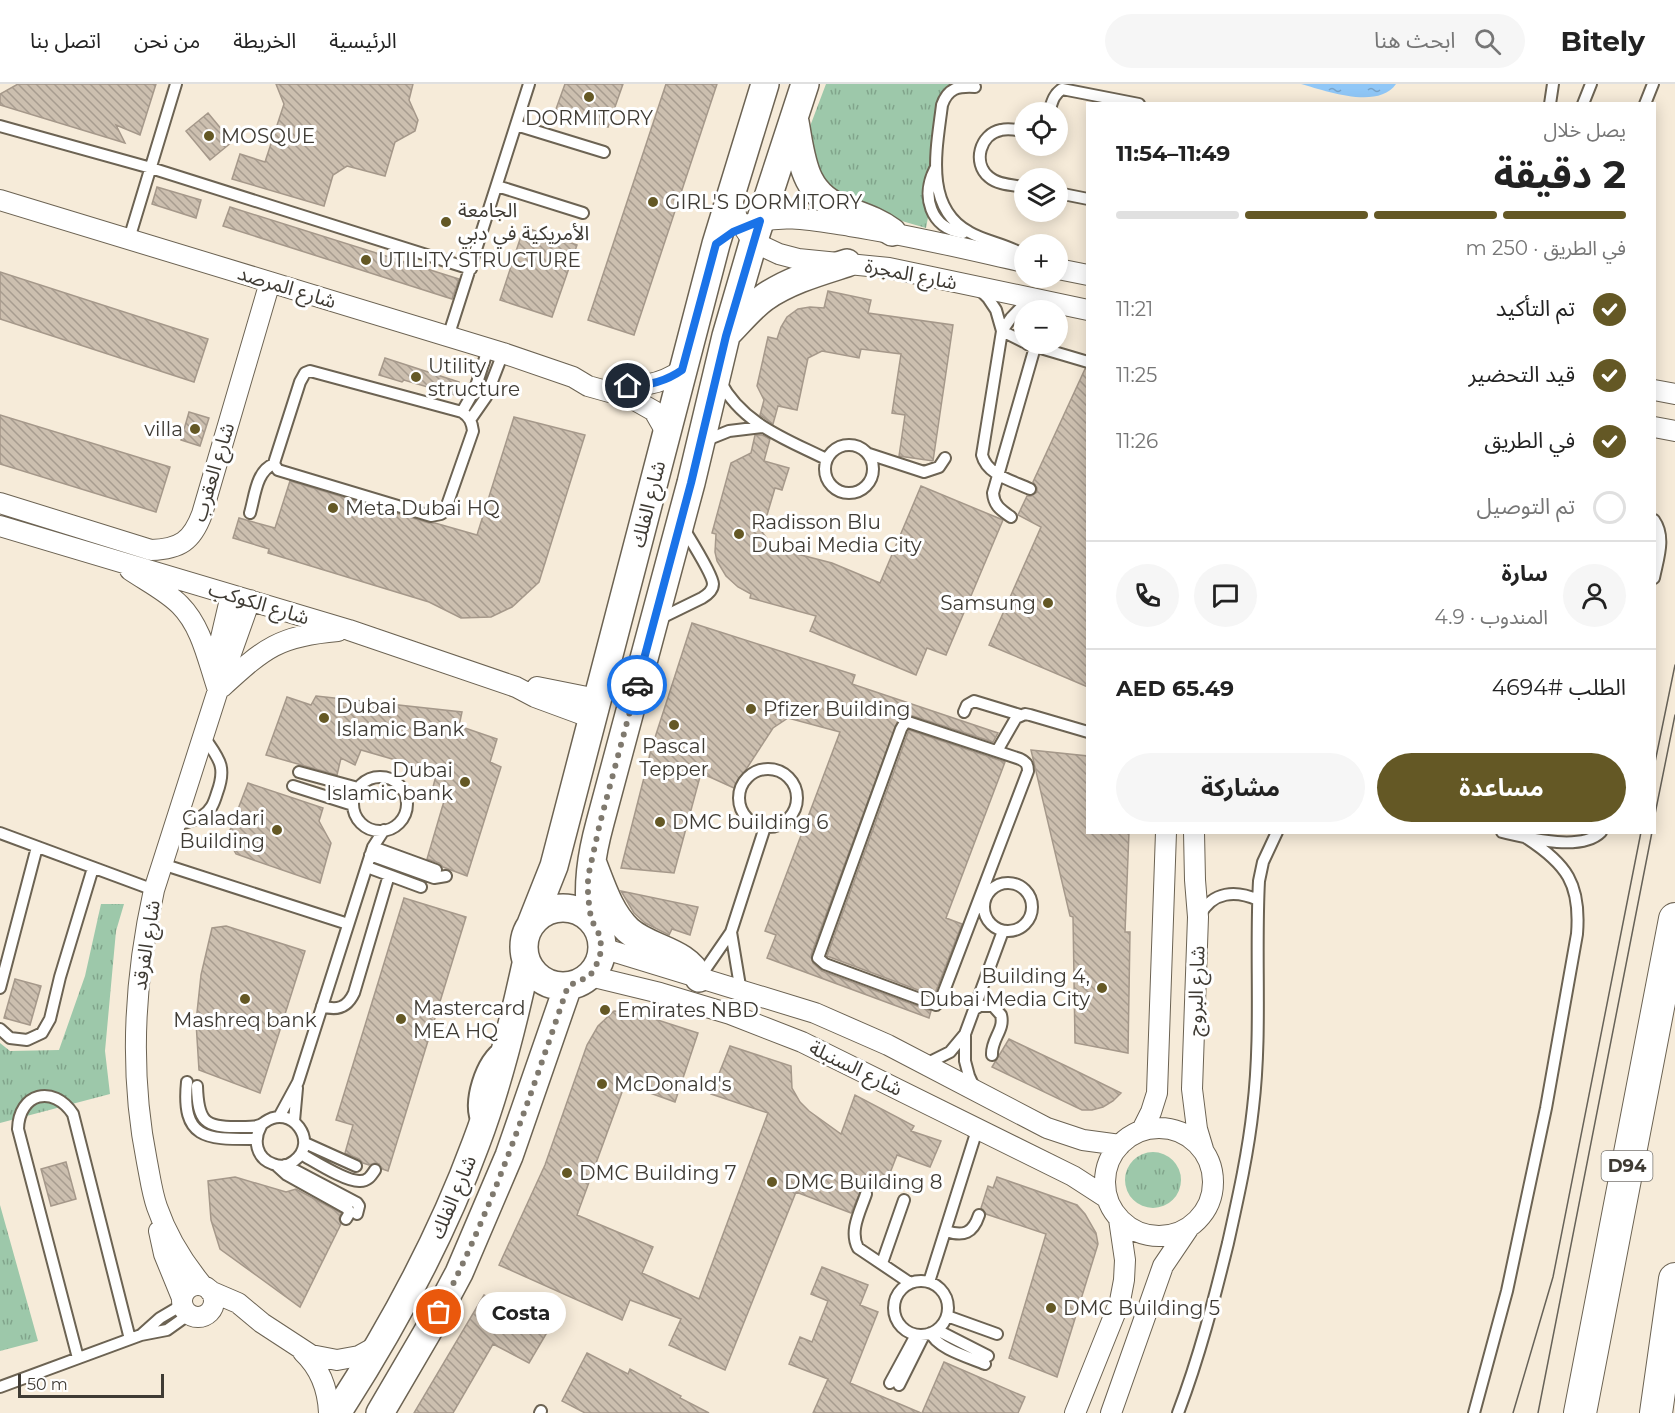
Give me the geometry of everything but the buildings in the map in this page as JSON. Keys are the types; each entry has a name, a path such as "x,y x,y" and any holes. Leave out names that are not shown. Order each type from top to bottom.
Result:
{"main road":[{"name":"D94","path":"1580,1413 1675,919"},
{"path":"1656,1413 1675,1279"}],"street":[{"name":"شارع الفلك","path":"531,924 554,866 682,370 716,244 765,84"},
{"name":"شارع الفلك","path":"591,919 588,896 591,859 681,522 752,229 795,117 805,84"},
{"path":"795,117 805,173 817,192 834,206 875,221 892,232"},
{"path":"731,197 733,208 752,229"},
{"name":"شارع المرصد","path":"0,200 496,351 573,377 588,386 622,394 647,406 659,418 666,432"},
{"name":"شارع المجرة","path":"716,244 752,229 793,218 892,232 1014,260"},
{"name":"شارع المجرة","path":"752,229 770,251 788,257 847,262 933,276 1086,310"},
{"path":"726,336 755,306 776,290 811,274 847,262"},
{"path":"1068,271 1086,275"},
{"name":"شارع العقرب","path":"0,503 151,550 168,550 184,543 196,530 202,514 270,282"},
{"name":"شارع المرصد","path":"573,377 585,376 628,386 640,386 663,381 682,370"},
{"path":"1656,390 1675,394"},
{"path":"1656,427 1675,431"},
{"name":"شارع الكوكب","path":"0,526 349,630 516,687 533,687 595,708"},
{"path":"112,558 178,603 189,615 197,628 218,690 251,661 281,642 315,633 349,630"},
{"name":"شارع الفرقد","path":"218,690 220,642 231,595"},
{"name":"شارع الفرقد","path":"190,1308 171,1276 164,1254 144,1145 136,1061 136,1023 147,922 154,890 218,690 250,600"},
{"name":"شارع البروج","path":"1142,1130 1157,1093 1166,834"},
{"name":"شارع البروج","path":"1197,837 1198,917 1192,1089 1197,1129 1203,1149"},
{"path":"591,859 614,914 627,929 643,942 682,957 695,970 699,978"},
{"path":"558,908 570,908 591,919 597,928 602,948 597,967 579,981 548,984 539,979 526,963 523,943 531,924 538,916 558,908"},
{"name":"شارع السنبلة","path":"602,948 815,1013 851,1027 1047,1128 1083,1140 1120,1145"},
{"name":"شارع الفلك","path":"337,1413 379,1345 428,1256 454,1200 482,1128 507,1045 526,963"},
{"name":"شارع الفلك","path":"380,1413 423,1341 459,1273 579,981"},
{"name":"شارع السنبلة","path":"579,981 660,993 765,1027 837,1057 977,1130 1073,1176 1107,1198"},
{"path":"1075,1413 1120,1301 1124,1280 1125,1260 1119,1220 1107,1198 1105,1179 1109,1161 1120,1145 1130,1136 1142,1130 1169,1128 1182,1132 1203,1149 1212,1165 1213,1191 1202,1216 1189,1228 1163,1266 1111,1413"},
{"name":"شارع الفرقد","path":"157,1207 176,1249 206,1288"},
{"path":"1119,1220 1145,1235 1160,1237 1189,1228"},
{"path":"190,1308 187,1289 192,1286 206,1288 238,1303 262,1323 299,1348 324,1358 359,1356 379,1345"},
{"path":"190,1308 214,1306 213,1295 206,1288"},
{"path":"190,1308 262,1323"},
{"path":"299,1348 324,1381 329,1413"}],"lane":[{"path":"129,239 176,84"},
{"path":"448,337 529,84"},
{"path":"1550,102 1553,84"},
{"path":"1584,102 1591,84"},
{"path":"1646,102 1653,84"},
{"path":"975,87 962,86 953,89 945,96 942,105 935,169 941,199 948,213 958,225 970,233 1014,251"},
{"path":"1052,102 1062,89 1129,102"},
{"path":"516,125 604,153"},
{"path":"0,126 151,168 471,269"},
{"path":"1014,129 1000,130 989,135 982,144 980,156 982,167 988,177 999,183 1014,185"},
{"path":"497,186 583,213"},
{"path":"1068,195 1086,199"},
{"path":"978,287 996,310 1002,331 982,455 984,463 989,469 1030,489"},
{"path":"1002,331 1031,297"},
{"path":"1002,331 1014,337"},
{"path":"274,464 281,471 436,516 441,514 448,507 472,431 466,416 475,389 496,351"},
{"path":"1011,517 998,508 993,493 1027,354"},
{"path":"1062,354 1086,361"},
{"path":"250,513 261,475 264,470 274,464 300,382 305,373 310,371 466,416"},
{"path":"716,374 730,398 762,427 826,459"},
{"path":"699,444 729,431 762,427"},
{"path":"869,454 874,471 867,486 852,493 835,489 829,483 825,476 826,459 838,447 846,444 863,448 869,454 924,472 935,470 945,458"},
{"path":"654,621 702,598 708,594 712,586 713,582 708,571 681,522"},
{"path":"1656,524 1660,531 1661,542 1656,568"},
{"path":"964,712 967,705 974,701 982,702 1020,715 1030,715 1086,731"},
{"path":"997,751 1020,715"},
{"path":"908,722 1025,761 1028,771 982,899 941,999 936,1005 825,964 818,958 904,724 908,722"},
{"path":"174,826 201,817 207,812 213,806 223,777 219,761 203,736"},
{"path":"774,770 790,779 795,788 796,807 784,822 765,827 756,825 742,812 739,794 747,777 755,772 774,770"},
{"path":"299,772 358,788"},
{"path":"366,827 384,830 392,828 404,815 407,806 403,790 397,783 381,777 364,782 354,796 353,805 360,821 366,827 372,851"},
{"path":"293,786 353,805"},
{"path":"699,978 731,932 765,827"},
{"path":"279,1117 298,1082 372,851 384,830"},
{"path":"0,833 154,890"},
{"path":"1178,1413 1201,1345 1217,1287 1245,1168 1253,1107 1256,1056 1259,881 1263,862 1276,834"},
{"path":"1511,834 1574,843 1587,842 1598,834"},
{"path":"1474,1413 1507,1291 1546,1108 1577,934 1579,911 1574,887 1562,866 1545,850 1525,837"},
{"path":"0,988 38,847"},
{"path":"372,851 441,873"},
{"path":"162,864 348,924"},
{"path":"367,867 421,887"},
{"path":"0,1029 10,1038 27,1040 42,1033 50,1019 93,868"},
{"path":"322,1006 332,1009 341,1008 350,1002 389,875"},
{"path":"1005,883 1020,886 1030,897 1032,912 1024,926 1011,932 1003,931 994,928 988,922 982,899 991,889 1005,883"},
{"path":"1198,917 1213,899 1224,894 1247,895 1258,900"},
{"path":"924,1065 950,1052 965,1034 1003,931"},
{"path":"731,932 741,992"},
{"path":"975,1009 980,1006 993,1006 1001,1015 1002,1027 993,1043 992,1055"},
{"path":"965,1034 965,1060 976,1091"},
{"path":"294,1121 298,1082"},
{"path":"256,1139 219,1139 197,1130 186,1108 192,1084 198,1110 209,1124 220,1127 261,1126"},
{"path":"78,1358 18,1129 18,1118 23,1107 32,1099 44,1096 56,1097 66,1104 73,1114 136,1337"},
{"path":"280,1165 296,1160 303,1149 304,1135 300,1126 294,1121 279,1117 261,1126 256,1139 259,1153 263,1158 354,1200 359,1206 357,1214"},
{"path":"930,1282 977,1130"},
{"path":"303,1149 356,1166"},
{"path":"303,1149 349,1179 359,1182 369,1178 375,1170"},
{"path":"280,1165 287,1175 348,1209 349,1214 346,1219"},
{"path":"866,1194 855,1229 854,1240 858,1248 910,1283"},
{"path":"882,1263 904,1200"},
{"path":"945,1231 956,1235 967,1233 976,1225 979,1215"},
{"path":"895,1384 927,1333 947,1316 947,1299 937,1286 923,1281 910,1283 899,1292 895,1299 894,1314 902,1328 927,1333 940,1345 986,1360"},
{"path":"0,1387 136,1337 160,1317 190,1308"},
{"path":"947,1316 997,1334"}],"green space":[{"path":"826,84 953,84 926,228 850,206 819,175 809,129"},
{"path":"101,904 124,904 116,931 105,1051 110,1094 0,1123 0,1043 10,1051 59,1050 85,976"},
{"path":"1148,1152 1158,1152 1173,1160 1179,1169 1181,1180 1179,1191 1173,1200 1158,1208 1148,1208 1137,1203 1130,1196 1125,1185 1125,1175 1130,1164 1137,1157"},
{"path":"0,1205 38,1341 0,1351"}],"water":[{"path":"1301,84 1396,84 1388,92 1365,97 1337,94"}],"tram line":[{"path":"1656,757 1675,665"},
{"path":"1656,809 1675,715"},
{"path":"1513,1413 1553,1277 1641,834"},
{"path":"1538,1413 1652,834"}],"way so far":[{"path":"439,1312 459,1273 509,1156 568,986 590,976 600,958 601,938 591,919 588,877 637,685"}],"place":[{"name":"DORMITORY","path":"589,97"},
{"name":"MOSQUE","path":"209,136"},
{"name":"GIRL'S DORMITORY","path":"653,202"},
{"name":"الجامعة الأمريكية في دبي","path":"446,222"},
{"name":"UTILITY STRUCTURE","path":"366,260"},
{"name":"Utility structure","path":"416,377"},
{"name":"villa","path":"195,429"},
{"name":"Meta Dubai HQ","path":"333,508"},
{"name":"Radisson Blu Dubai Media City","path":"739,534"},
{"name":"Samsung","path":"1048,603"},
{"name":"Pfizer Building","path":"751,709"},
{"name":"Dubai Islamic Bank","path":"324,718"},
{"name":"Pascal Tepper","path":"674,725"},
{"name":"Dubai Islamic bank","path":"465,782"},
{"name":"DMC building 6","path":"660,822"},
{"name":"Galadari Building","path":"277,830"},
{"name":"Building 4, Dubai Media City","path":"1102,988"},
{"name":"Mashreq bank","path":"245,999"},
{"name":"Emirates NBD","path":"605,1010"},
{"name":"Mastercard MEA HQ","path":"401,1019"},
{"name":"McDonald's","path":"602,1084"},
{"name":"DMC Building 7","path":"567,1173"},
{"name":"DMC Building 8","path":"772,1182"},
{"name":"DMC Building 5","path":"1051,1308"},
{"name":"Costa","path":"439,1312"}],"route":[{"path":"628,386 663,381 682,370 716,244 733,232 760,221 726,336 691,483 637,685"}]}
